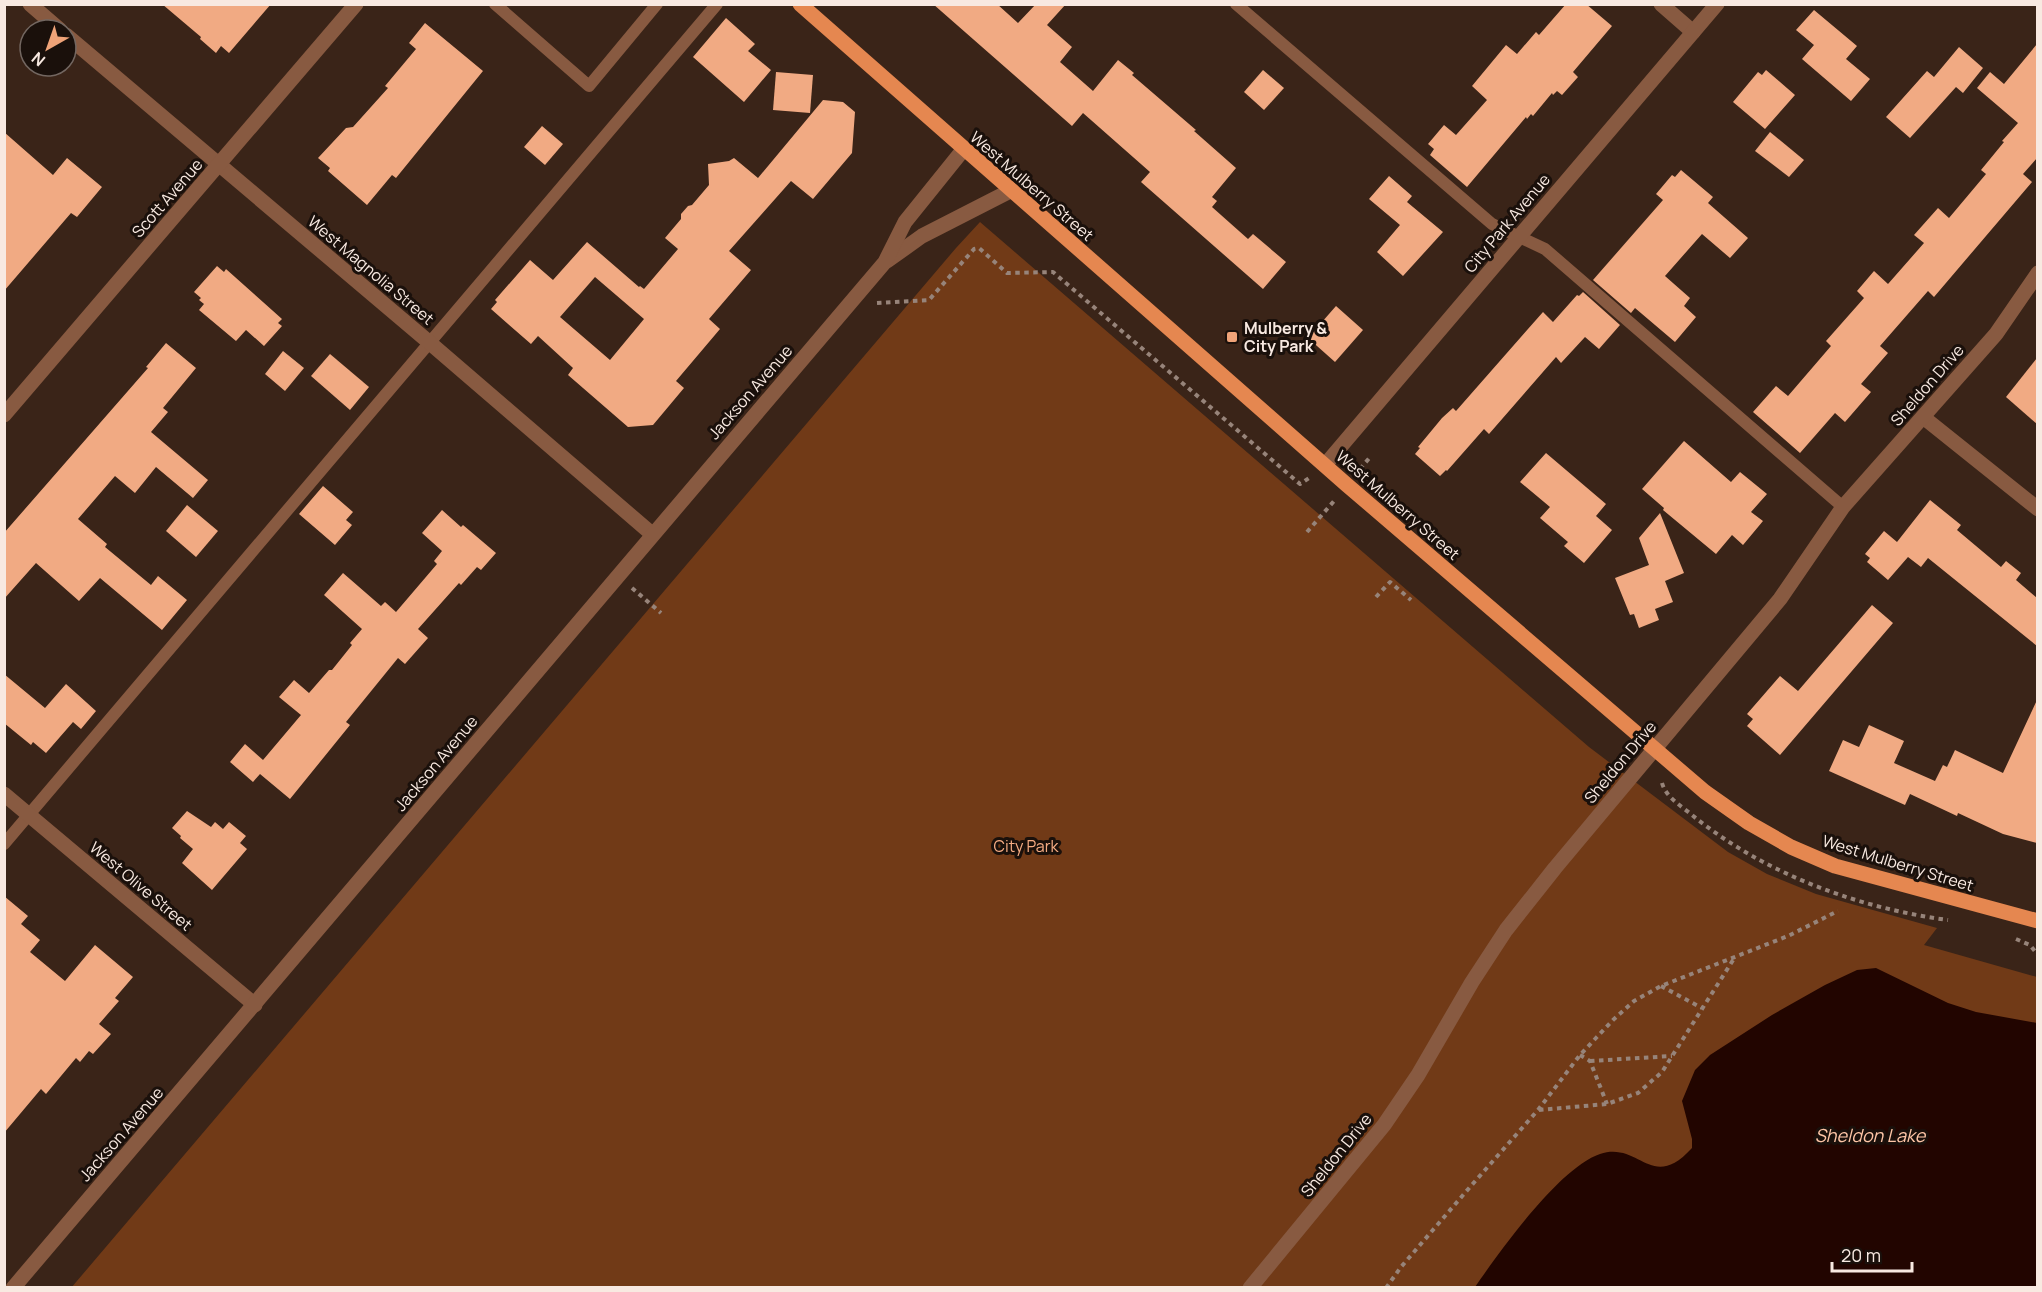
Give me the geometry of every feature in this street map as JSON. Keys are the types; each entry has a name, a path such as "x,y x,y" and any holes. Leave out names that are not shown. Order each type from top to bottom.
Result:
{"main road":[{"name":"West Mulberry Street","path":"800,4 1010,191 1705,792 1749,823 1791,847 1835,866 2037,921"}],"street":[{"path":"30,4 46,18"},
{"name":"Scott Avenue","path":"4,415 356,4"},
{"path":"1661,4 1693,32"},
{"name":"City Park Avenue","path":"1325,465 1717,4"},
{"name":"West Magnolia Street","path":"78,45 652,534"},
{"name":"Jackson Avenue","path":"14,1287 885,262 905,222 963,150"},
{"name":"Jackson Avenue","path":"885,262 922,236 1010,191"},
{"name":"Sheldon Drive","path":"1250,1287 1384,1125 1418,1075 1472,982 1506,930 1780,599 1843,507 1996,334 2037,273"},
{"path":"1923,417 2037,509"},
{"name":"West Olive Street","path":"4,794 255,1005"}],"lane":[{"path":"495,4 589,86 657,4"},
{"path":"4,844 717,4"},
{"path":"1236,4 1492,224 1545,249 1843,507"}],"path":[{"path":"849,304 929,300 974,249 979,248 1007,273 1053,272 1300,484"},
{"path":"618,575 661,613"},
{"path":"1376,597 1390,582 1411,600"},
{"path":"1386,1287 1454,1205 1539,1110 1580,1055 1634,1001 1661,986 1788,936 1838,911"},
{"path":"1539,1110 1607,1104 1638,1093 1662,1072 1735,957"},
{"path":"1661,986 1702,1008"},
{"path":"1580,1055 1590,1061 1672,1056"},
{"path":"1590,1061 1607,1104"}],"green space":[{"name":"City Park","path":"980,222 1589,747 1728,852 1767,874 1816,894 1937,928 1924,945 2037,977 2037,1287 71,1288"}],"water":[{"name":"Sheldon Lake","path":"1876,968 1948,1003 1976,1012 2037,1023 2037,1287 1475,1287 1532,1212 1549,1193 1584,1162 1600,1154 1614,1152 1655,1166 1666,1166 1678,1161 1692,1148 1692,1139 1682,1101 1695,1070 1710,1055 1772,1015 1825,985 1857,970"}],"building":[{"path":"162,4 271,4 229,53 221,46 216,53"},
{"path":"933,4 997,4 1018,23 1036,4 1066,4 1047,25 1072,47 1060,62 1093,91 1118,60 1134,73 1132,75 1236,168 1212,197 1217,201 1212,207 1248,239 1253,234 1286,262 1263,289 1141,182 1150,172 1083,113 1072,126"},
{"path":"1566,4 1586,4 1612,26 1573,72 1578,77 1562,95 1557,91 1553,95 1552,93 1533,116 1531,114 1527,119 1526,117 1467,187 1430,155 1434,149 1428,144 1444,125 1456,135 1487,100 1472,86 1506,45 1517,54 1536,32 1539,35"},
{"path":"1814,10 1857,46 1846,59 1870,79 1851,101 1802,59 1814,45 1796,30"},
{"path":"726,18 755,44 748,51 771,70 744,102 693,57"},
{"path":"425,23 483,71 396,178 392,175 367,205 328,171 330,168 318,158 346,128 353,127 388,88 385,86 416,49 409,43"},
{"path":"2037,44 2037,158 2023,174 2032,182 1934,297 1928,291 1880,346 1888,353 1861,384 1871,392 1845,422 1835,413 1800,453 1753,412 1776,386 1788,396 1831,346 1826,341 1864,298 1857,291 1874,271 1888,284 1924,243 1914,235 1938,208 1949,218 1986,174 1981,170 2018,123 1977,88 1990,72 2004,84"},
{"path":"1959,47 1983,68 1963,93 1956,87 1910,138 1886,117 1927,71 1934,77"},
{"path":"1263,70 1284,88 1264,110 1244,92"},
{"path":"1766,70 1795,95 1765,129 1733,102 1758,72 1762,75"},
{"path":"776,72 813,75 810,113 773,110"},
{"path":"823,100 843,102 855,112 852,153 813,199 791,181 729,251 751,270 709,319 720,329 676,381 684,388 653,425 628,427 568,375 573,368 538,336 531,344 491,309 497,302 495,300 530,260 553,280 587,242 644,289 678,249 665,238 681,219 681,214 709,185 708,164 734,158 758,178","holes":["595,277 644,319 610,360 560,317"]},
{"path":"542,126 563,144 545,165 524,147"},
{"path":"4,132 53,175 67,158 102,187 77,217 71,213 4,291"},
{"path":"1770,132 1804,160 1789,177 1755,151"},
{"path":"1681,170 1713,197 1708,203 1748,238 1730,258 1702,234 1665,276 1690,298 1684,306 1696,317 1675,342 1635,308 1631,313 1593,280 1663,200 1656,194 1672,175 1675,177"},
{"path":"1389,176 1412,196 1407,202 1443,232 1403,276 1377,252 1400,225 1369,199"},
{"path":"217,266 224,272 226,269 282,319 278,323 282,326 264,346 246,330 236,341 199,310 204,304 194,292"},
{"path":"1583,292 1620,325 1599,349 1585,337 1561,363 1556,357 1489,434 1484,429 1440,476 1415,454 1420,448 1418,447 1442,418 1453,408 1456,411 1543,312 1553,322 1577,295"},
{"path":"1336,306 1363,330 1335,362 1308,338"},
{"path":"166,343 196,368 163,408 168,412 151,432 208,480 193,498 156,467 135,493 115,476 78,519 107,544 105,547 151,585 158,576 187,600 162,630 100,578 79,601 36,563 4,599 4,533 148,368 146,367"},
{"path":"283,351 304,368 285,391 265,374"},
{"path":"330,354 369,387 350,410 311,376"},
{"path":"2037,358 2037,424 2006,397"},
{"path":"1684,441 1731,482 1740,472 1767,494 1751,512 1763,521 1743,545 1732,535 1716,554 1663,510 1664,508 1642,489"},
{"path":"1546,453 1606,504 1596,516 1612,530 1584,563 1564,546 1568,542 1540,518 1550,507 1520,482"},
{"path":"323,486 353,512 346,520 352,525 335,545 299,514"},
{"path":"1930,500 1961,525 1957,530 2001,567 2006,561 2021,573 2016,580 2037,598 2037,646 1928,558 1921,567 1908,557 1888,580 1867,562 1870,558 1865,554 1884,531 1897,542"},
{"path":"187,505 218,531 196,557 166,531"},
{"path":"442,510 496,553 481,570 477,567 461,585 459,583 418,629 428,638 405,664 398,658 346,722 350,725 290,799 260,774 253,782 230,762 245,744 263,760 301,715 279,697 294,680 309,693 329,670 332,670 362,629 324,595 343,573 381,606 385,602 396,612 437,564 434,561 442,551 422,533"},
{"path":"1660,513 1684,573 1665,581 1673,602 1655,609 1659,620 1639,628 1634,614 1630,615 1615,578 1649,565 1639,538"},
{"path":"1872,605 1893,623 1780,755 1747,726 1753,719 1747,714 1780,676 1798,691"},
{"path":"4,674 45,708 66,684 96,711 81,729 73,722 46,753 33,742 31,745 4,723"},
{"path":"2037,700 2037,843 2003,834 1910,794 1905,805 1829,771 1843,740 1859,747 1869,725 1904,741 1894,763 1935,781 1943,765 1947,767 1955,750 2003,773"},
{"path":"187,811 211,827 215,822 223,829 229,822 246,836 240,843 247,849 212,890 182,863 193,849 172,828"},
{"path":"4,896 28,916 21,924 40,940 30,952 65,981 95,945 133,977 115,998 119,1001 99,1024 111,1034 93,1054 89,1051 80,1062 76,1058 46,1094 41,1089 4,1133"}],"place":[{"name":"Mulberry & City Park","path":"1232,337"}]}
